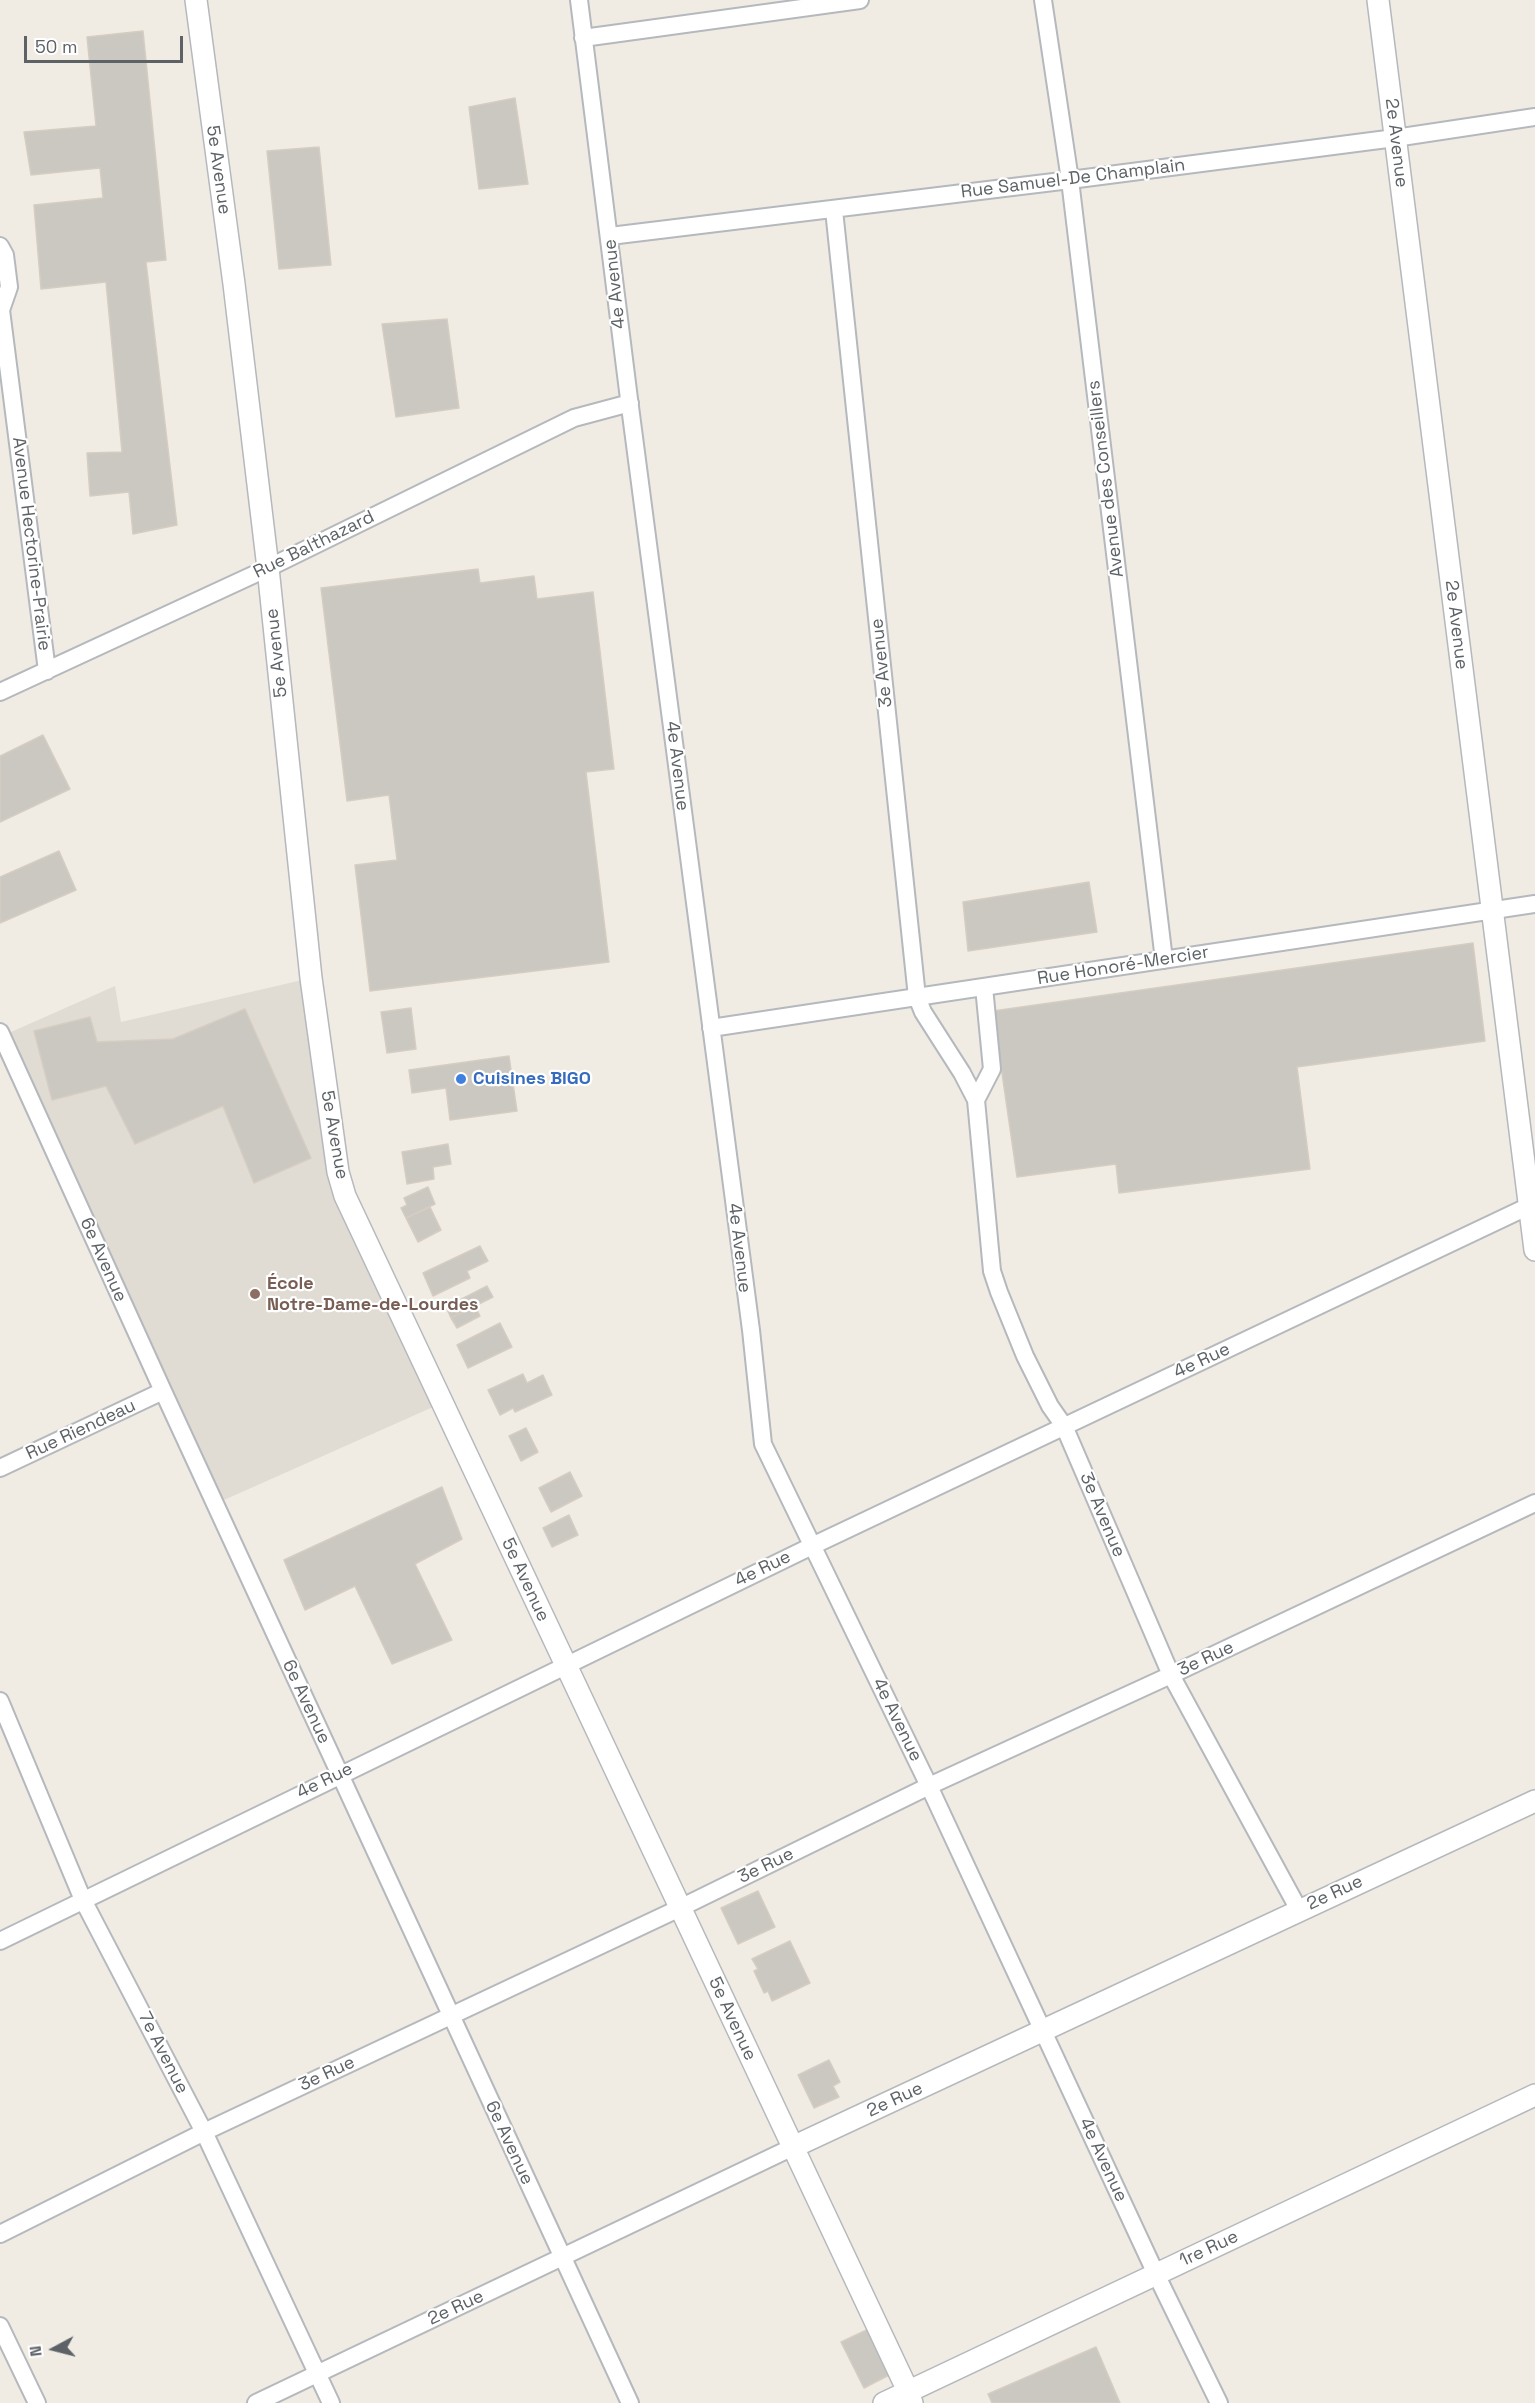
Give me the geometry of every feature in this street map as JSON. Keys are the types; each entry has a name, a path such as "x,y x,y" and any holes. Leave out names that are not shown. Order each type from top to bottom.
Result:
{"street":[{"name":"5e Avenue","path":"196,0 268,568 311,978 333,1147 345,1196 910,2397"},
{"name":"4e Avenue","path":"579,0 751,1330 763,1444 929,1786 1156,2274 1219,2403"},
{"path":"583,38 860,0"},
{"name":"Avenue des Conseillers","path":"1043,0 1070,180 1164,960"},
{"name":"2e Avenue","path":"1378,0 1535,1250"},
{"name":"Rue Samuel-De Champlain","path":"610,236 1070,180 1395,138 1535,117"},
{"name":"3e Avenue","path":"834,210 917,997 923,1012 962,1073 976,1100 992,1271 1025,1356 1050,1406 1064,1426 1171,1675 1299,1910"},
{"name":"Avenue Hectorine-Prairie","path":"0,246 5,255 9,287 1,310 47,671"},
{"name":"Rue Balthazard","path":"0,692 268,568 574,418 630,403"},
{"name":"Rue Honoré-Mercier","path":"711,1028 1535,904"},
{"path":"976,1100 992,1069 984,987"},
{"name":"6e Avenue","path":"0,1032 630,2403"},
{"name":"4e Rue","path":"0,1941 339,1774 812,1546 1529,1206"},
{"name":"Rue Riendeau","path":"0,1468 163,1391"},
{"name":"3e Rue","path":"0,2234 204,2132 680,1908 929,1786 1171,1675 1535,1503"},
{"name":"7e Avenue","path":"0,1701 83,1899 204,2132 331,2403"},
{"name":"2e Rue","path":"256,2403 793,2147 1535,1801"},
{"name":"1re Rue","path":"884,2403 910,2397 1156,2274 1535,2096"},
{"path":"0,2326 37,2403"}],"shaded area":[{"name":"École Notre-Dame-de-Lourdes","path":"311,978 334,1147 442,1403 215,1504 2,1036 115,986 121,1022"}],"building":[{"path":"143,31 166,260 146,262 177,525 133,534 129,492 90,496 87,453 122,452 106,282 41,289 34,205 103,198 100,168 31,175 24,132 96,126 87,37"},
{"path":"515,98 528,184 479,189 469,107"},
{"path":"319,147 331,265 279,269 267,151"},
{"path":"447,319 459,408 396,417 382,324"},
{"path":"478,569 480,583 534,576 537,599 593,592 614,769 586,772 609,962 370,991 355,865 397,860 389,795 347,801 321,588"},
{"path":"43,735 70,789 0,822 0,756"},
{"path":"59,851 76,890 0,923 0,877"},
{"path":"1089,882 1097,932 968,951 963,902"},
{"path":"1473,943 1485,1041 1297,1067 1310,1169 1119,1193 1116,1164 1017,1177 993,1011"},
{"path":"411,1008 416,1049 387,1053 381,1012"},
{"path":"245,1009 311,1158 254,1183 223,1106 135,1144 106,1086 52,1100 34,1031 90,1017 97,1042 173,1039"},
{"name":"Cuisines BIGO","path":"509,1056 517,1111 450,1120 446,1088 412,1093 409,1070"},
{"path":"448,1144 451,1164 433,1167 434,1179 407,1184 402,1152"},
{"path":"428,1187 435,1204 406,1218 401,1208 407,1205 404,1198"},
{"path":"430,1207 441,1230 418,1242 406,1218"},
{"path":"480,1246 488,1261 467,1271 470,1278 433,1296 423,1273"},
{"path":"487,1286 493,1297 451,1318 446,1307"},
{"path":"475,1306 480,1316 457,1328 451,1318"},
{"path":"500,1323 512,1347 468,1368 457,1345"},
{"path":"523,1374 527,1383 543,1375 552,1395 515,1412 513,1408 500,1415 488,1390"},
{"path":"526,1428 538,1452 521,1461 509,1436"},
{"path":"570,1472 582,1496 551,1512 539,1488"},
{"path":"442,1487 462,1539 415,1564 452,1640 392,1664 355,1586 305,1610 284,1560"},
{"path":"569,1515 578,1535 552,1547 543,1528"},
{"path":"758,1891 775,1927 738,1944 721,1908"},
{"path":"790,1941 810,1983 772,2001 768,1991 764,1993 754,1971 758,1969 752,1959"},
{"path":"829,2060 840,2082 833,2086 839,2097 814,2108 798,2075"},
{"path":"873,2327 895,2372 864,2388 841,2342"},
{"path":"1096,2347 1120,2403 992,2403 988,2394"}],"place":[{"name":"Cuisines BIGO","path":"461,1079"},
{"name":"École Notre-Dame-de-Lourdes","path":"255,1294"}]}
